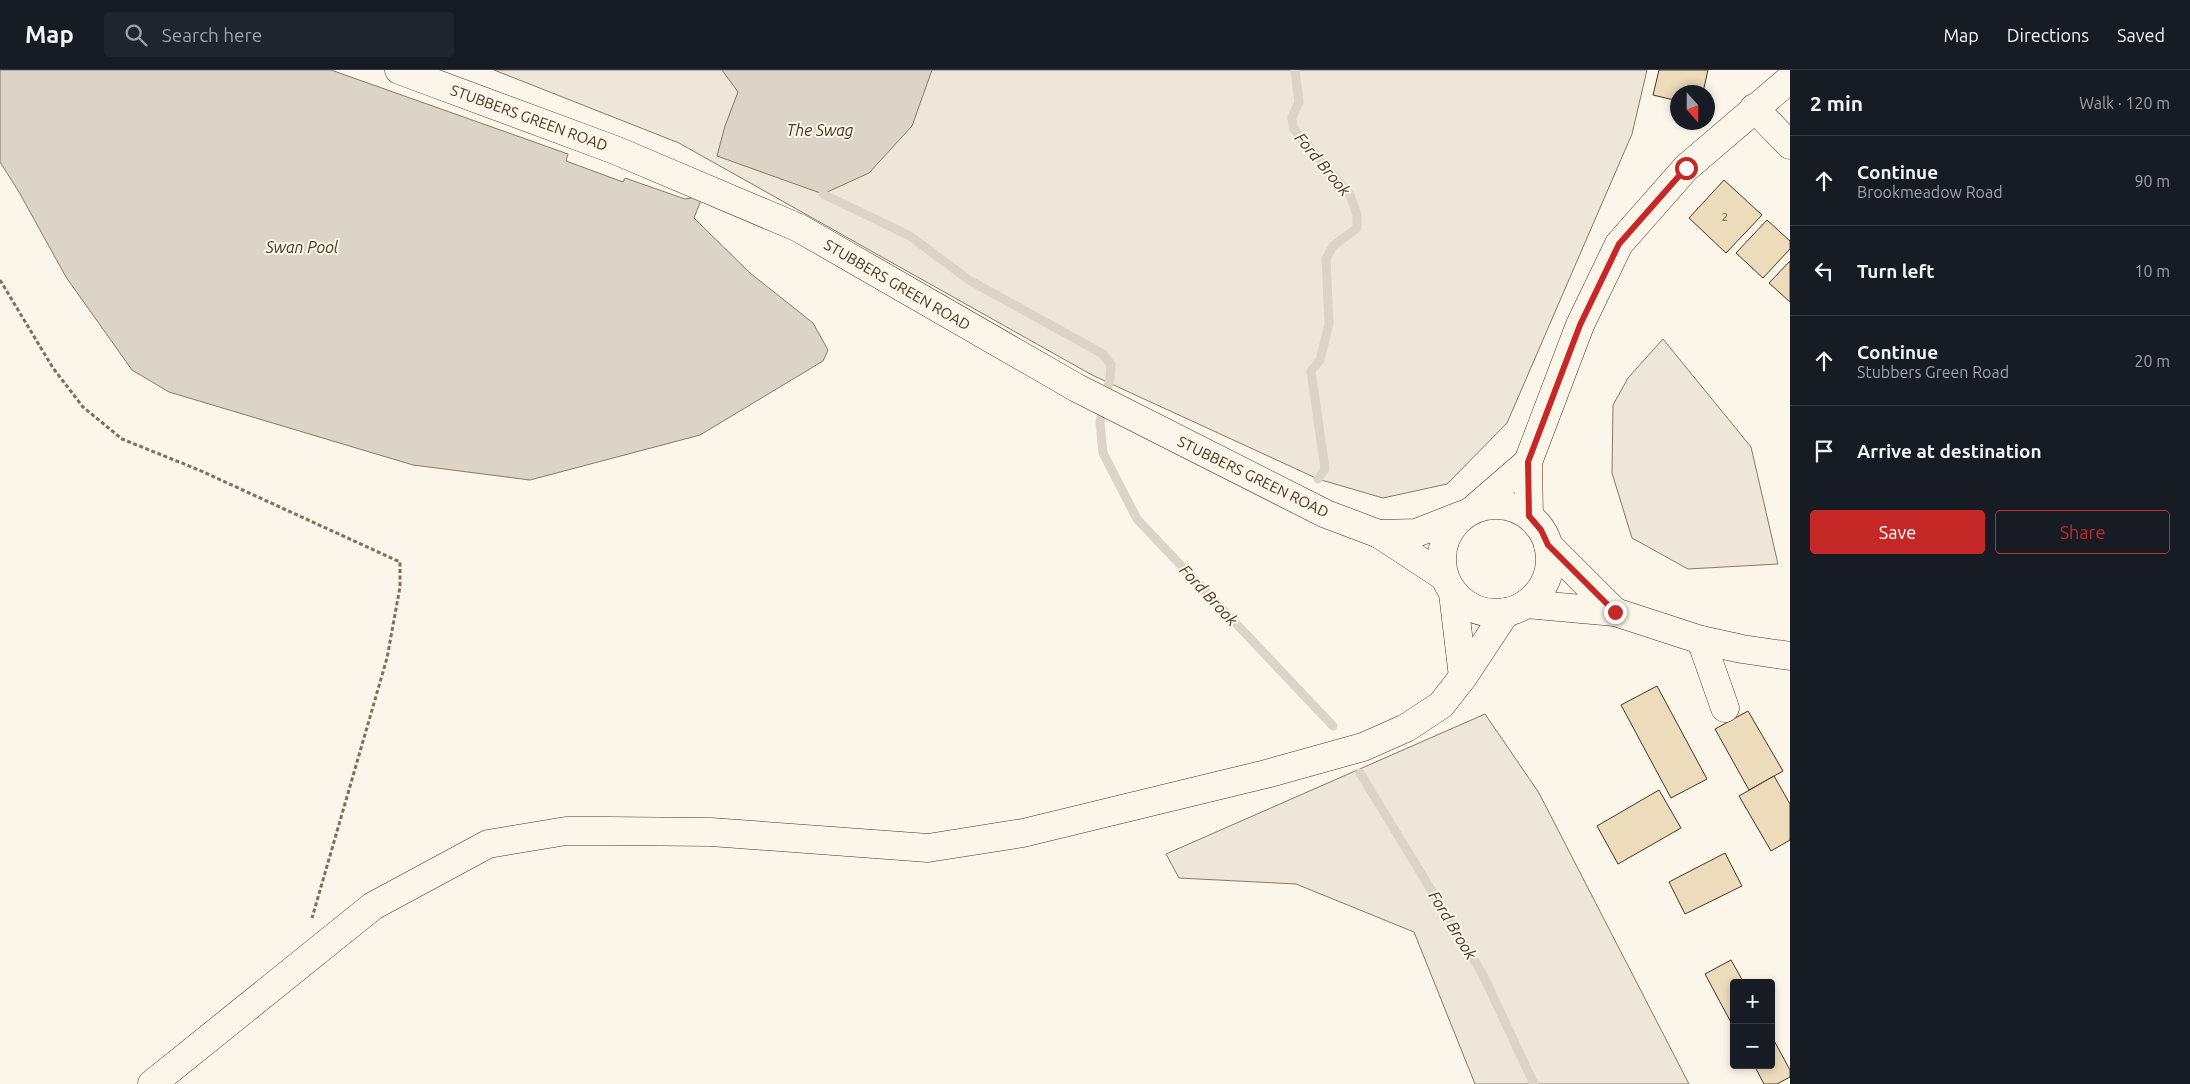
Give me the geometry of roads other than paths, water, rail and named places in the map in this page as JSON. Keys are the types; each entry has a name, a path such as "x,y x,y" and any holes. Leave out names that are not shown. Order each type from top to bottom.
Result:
{"street":[{"name":"STUBBERS GREEN ROAD","path":"399,70 615,150 799,228 1077,388 1326,514 1379,534 1448,584"},
{"path":"1529,516 1528,462 1580,325 1619,244 1686,168 1790,79"},
{"path":"1754,108 1790,145"},
{"path":"1463,677 1442,554 1449,533 1469,511 1528,462"},
{"path":"152,1084 373,906 488,844 566,832 627,831 710,832 928,848 1023,833 1266,774 1363,747 1406,728 1441,704 1516,608 1539,591 1548,574 1550,560 1548,545 1541,530 1529,516 1515,508 1498,505 1469,511"},
{"name":"STUBBERS GREEN ROAD","path":"1379,534 1416,533 1469,511"},
{"path":"1548,545 1615,612"},
{"path":"1448,584 1470,607 1487,614 1516,608 1615,612 1701,640 1742,649 1790,656"},
{"path":"1701,640 1725,708"}],"water":[{"name":"Swan Pool","path":"0,70 331,70 568,154 566,161 623,182 625,178 685,199 696,197 701,200 694,218 750,273 813,323 828,350 823,361 700,435 530,480 413,465 169,392 132,370 66,277 19,192 0,162"},
{"name":"The Swag","path":"722,70 932,70 912,126 869,173 823,194 717,156 725,126 738,92"}],"waterway":[{"name":"Ford Brook","path":"1295,70 1299,102 1292,117 1293,128 1350,195 1357,215 1357,228 1333,246 1326,259 1329,324 1320,360 1311,371 1325,469 1318,479"},
{"path":"823,194 910,236 969,280 1103,354 1111,365 1100,422 1103,453 1137,519 1333,726"},
{"name":"Ford Brook","path":"1360,773 1483,975 1534,1084"}]}
